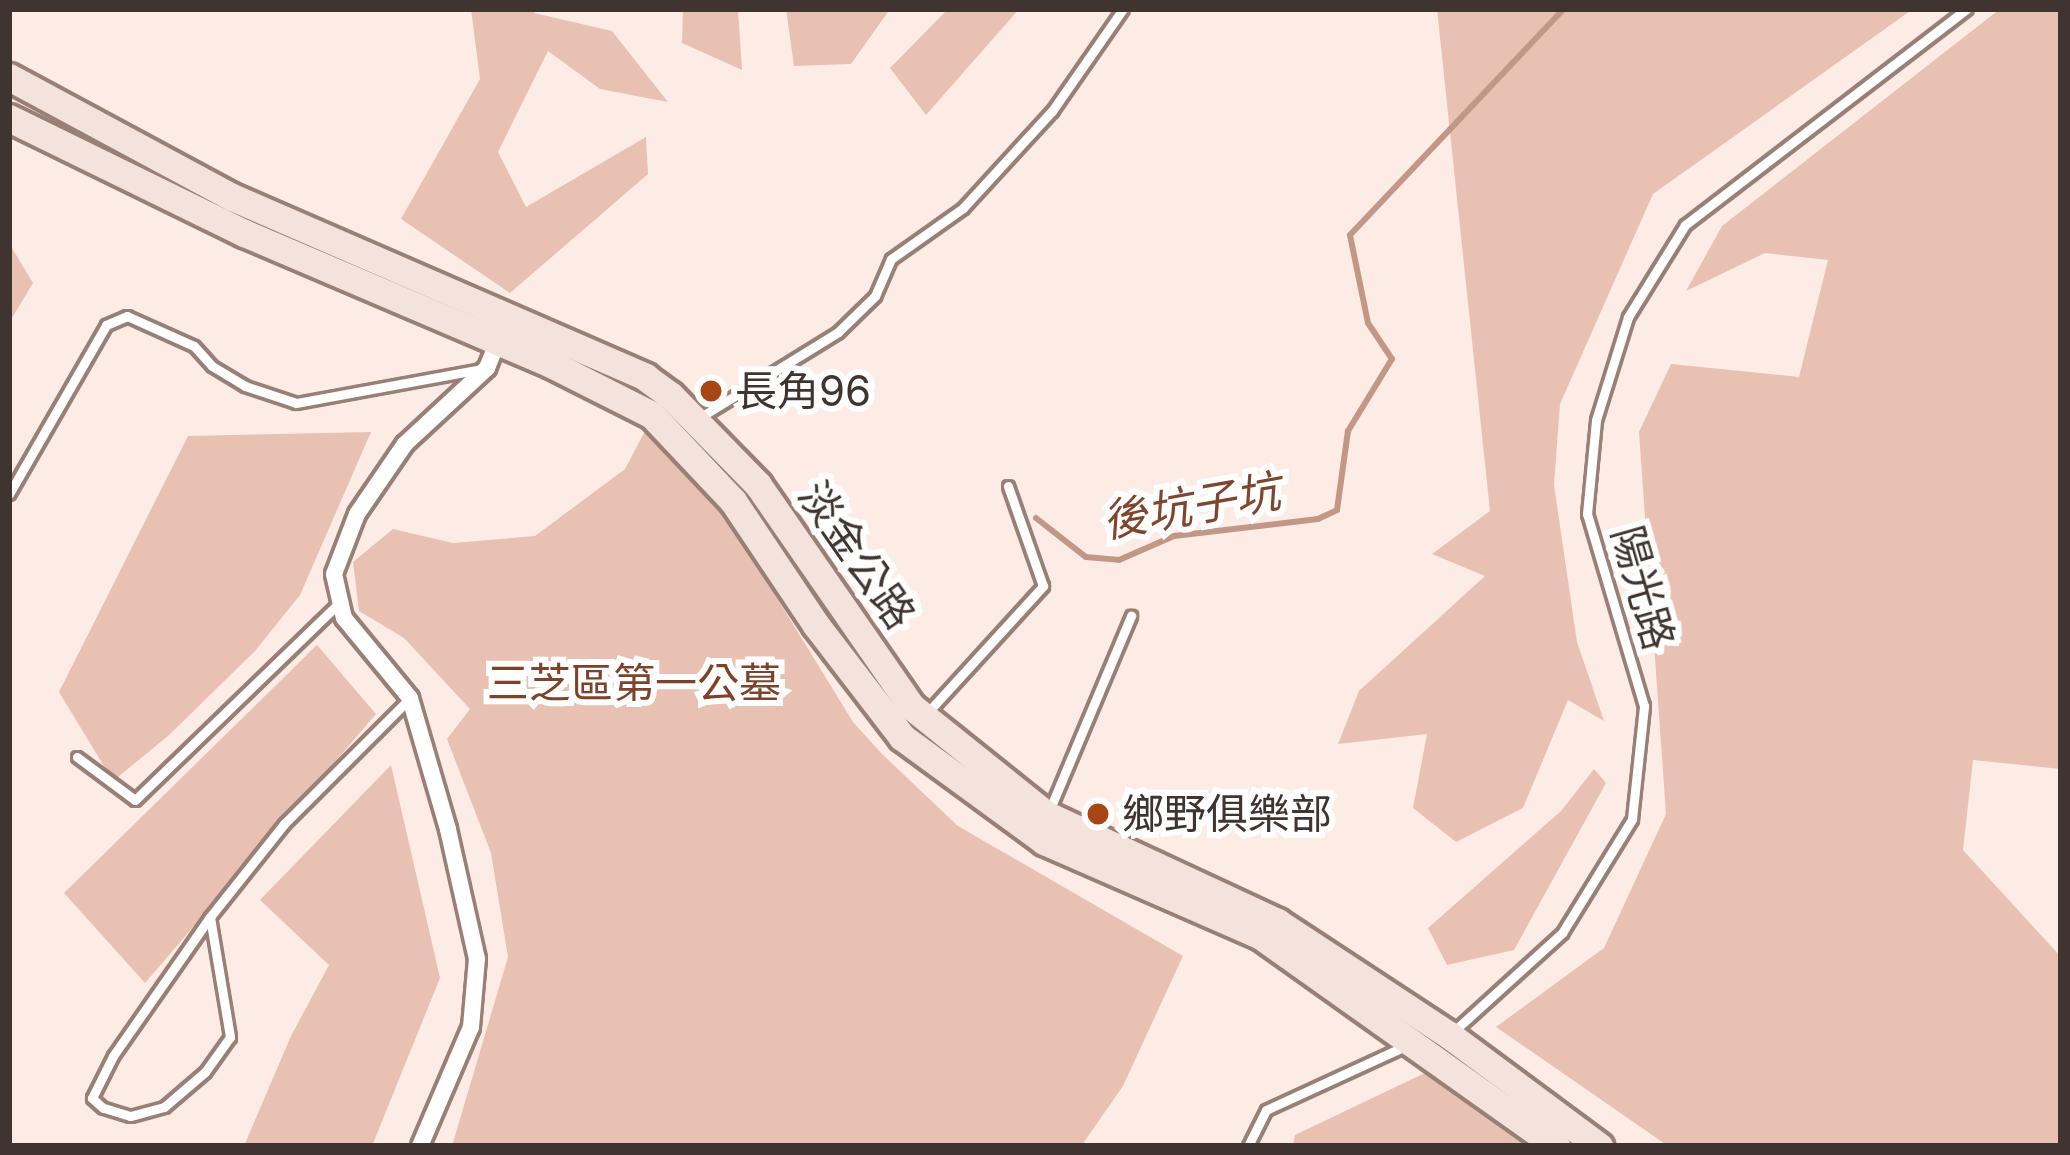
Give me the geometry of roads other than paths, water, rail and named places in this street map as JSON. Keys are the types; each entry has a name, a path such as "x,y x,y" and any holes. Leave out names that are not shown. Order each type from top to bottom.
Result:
{"main road":[{"name":"淡金公路","path":"9,77 232,197 504,329 652,415 733,501 902,736 1044,841 1261,936 1556,1146"},
{"name":"淡金公路","path":"9,118 244,232 645,377 758,485 924,716 1047,815 1277,922 1449,1035 1598,1146"},
{"path":"844,661 868,644"}],"street":[{"path":"420,1146 471,1027 477,959 448,829 410,698 344,618 334,574 357,514 405,444 487,368 504,329"}],"lane":[{"path":"694,421 730,403 850,320 875,296 891,259 963,208 1052,111 1123,9"},
{"name":"陽光路","path":"1449,1035 1562,933 1632,819 1644,706 1587,514 1596,420 1628,316 1685,225 1967,9"},
{"path":"9,494 106,325 127,316 194,346 212,366 245,386 296,403 487,368"},
{"path":"924,716 1043,586 1008,486"},
{"path":"77,757 135,800 340,602"},
{"path":"1047,815 1131,616"},
{"path":"210,917 230,1036 205,1072 164,1107 130,1116 103,1108 92,1098 113,1056 210,917 284,824 410,698"},
{"path":"1248,1146 1266,1110 1414,1042 1449,1035"}],"waterway":[{"name":"後坑子坑","path":"1036,518 1086,557 1119,560 1174,536 1318,519 1337,510 1348,431 1392,359 1368,323 1350,235 1564,9"}],"place":[{"name":"長角96","path":"711,391"},
{"name":"鄉野俱樂部","path":"1098,814"}],"park label":[{"name":"三芝區第一公墓","path":"634,683"}]}
